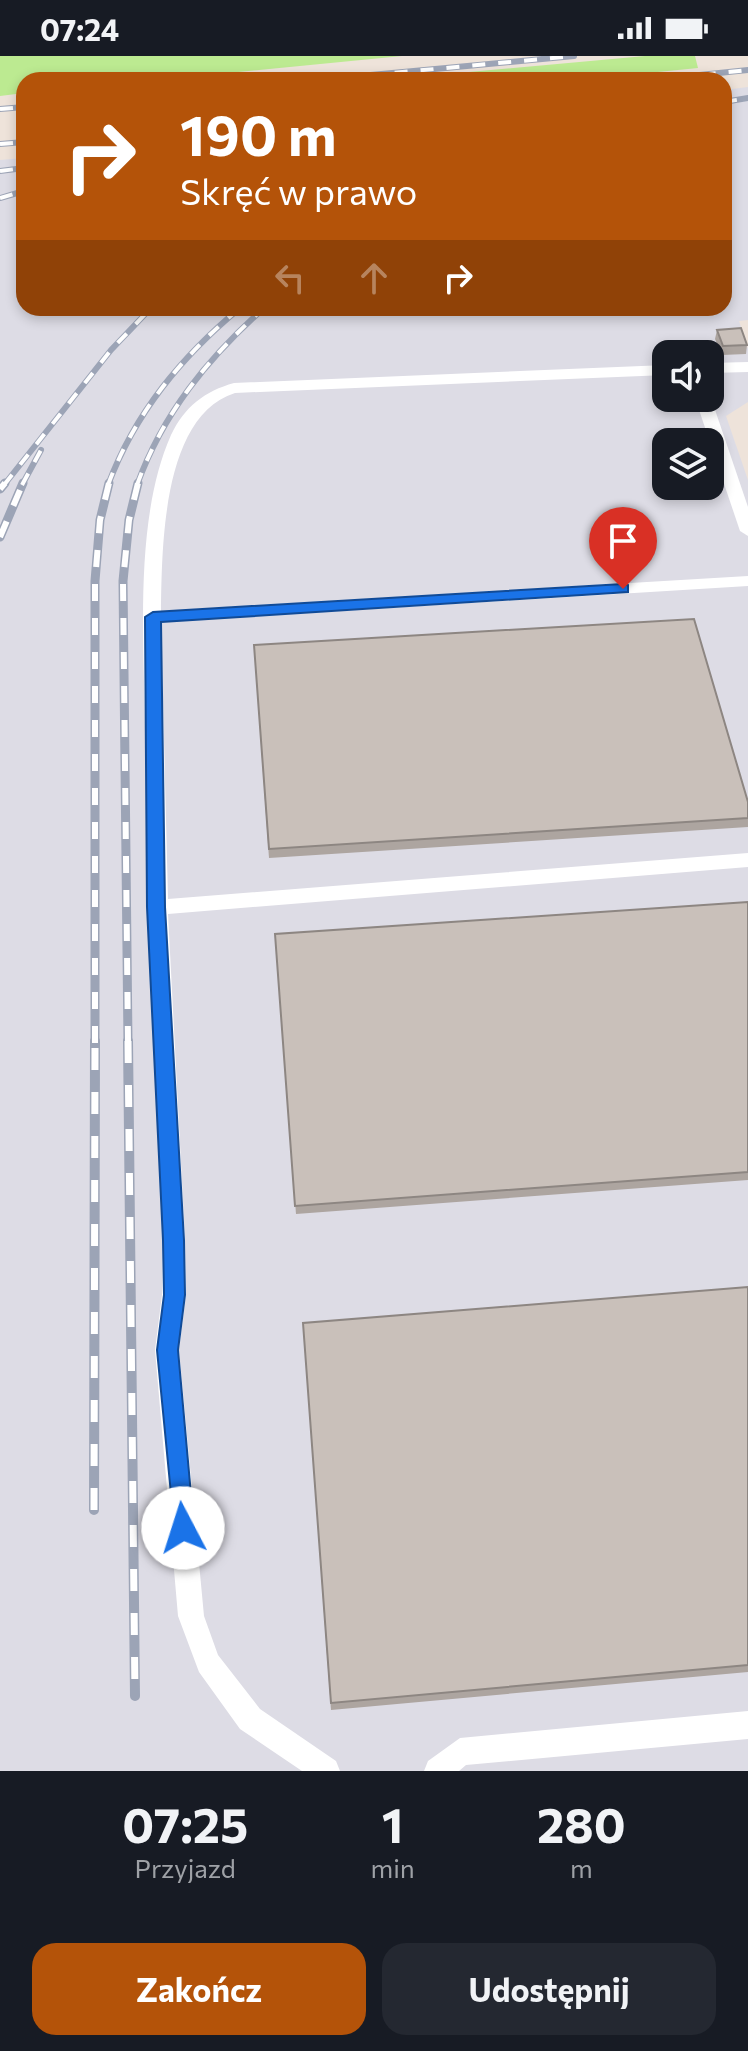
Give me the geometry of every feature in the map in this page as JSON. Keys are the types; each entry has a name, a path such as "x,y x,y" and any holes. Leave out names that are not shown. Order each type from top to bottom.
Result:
{"lane":[{"path":"724,368 748,367"},
{"path":"326,1771 250,1719 208,1663 191,1616 167,1350 174,1295 174,1240 156,907 153,617 160,520 175,447 198,403 234,388 652,371"},
{"path":"708,412 748,531"},
{"path":"153,617 748,581"},
{"path":"156,907 748,860"},
{"path":"438,1771 460,1752 748,1725"}],"shaded area":[{"path":"748,87 748,320 739,321 748,349 748,402 726,416 748,480 748,1771 0,1771 0,160 16,159 16,316 732,316 732,89"}],"green space":[{"path":"0,56 402,56 239,72 16,72 16,94 0,96"},
{"path":"645,56 695,56 698,68 658,72 469,72"}],"building":[{"path":"741,328 747,345 724,346 717,330"},
{"path":"694,619 748,802 748,818 269,849 254,645"},
{"path":"748,902 748,1172 295,1206 275,934"},
{"path":"748,1287 748,1665 331,1703 303,1323"}],"railway":[{"path":"403,72 574,56"},
{"path":"729,72 748,70"},
{"path":"732,101 748,98"},
{"path":"0,109 16,108"},
{"path":"0,144 16,143"},
{"path":"0,171 16,169"},
{"path":"0,198 16,193"},
{"path":"4,485 111,350 143,316"},
{"path":"108,485 146,410 179,367 231,316"},
{"path":"137,485 160,434 189,388 256,316"},
{"path":"23,484 41,450"},
{"path":"0,489 5,483"},
{"path":"95,1041 95,581 100,520 109,483"},
{"path":"128,1043 123,581 129,520 138,483"},
{"path":"0,537 23,484"},
{"path":"94,1510 95,1041"},
{"path":"128,1041 135,1696"}],"route":[{"path":"183,1528 167,1350 174,1295 174,1240 156,907 153,617 623,589"}]}
